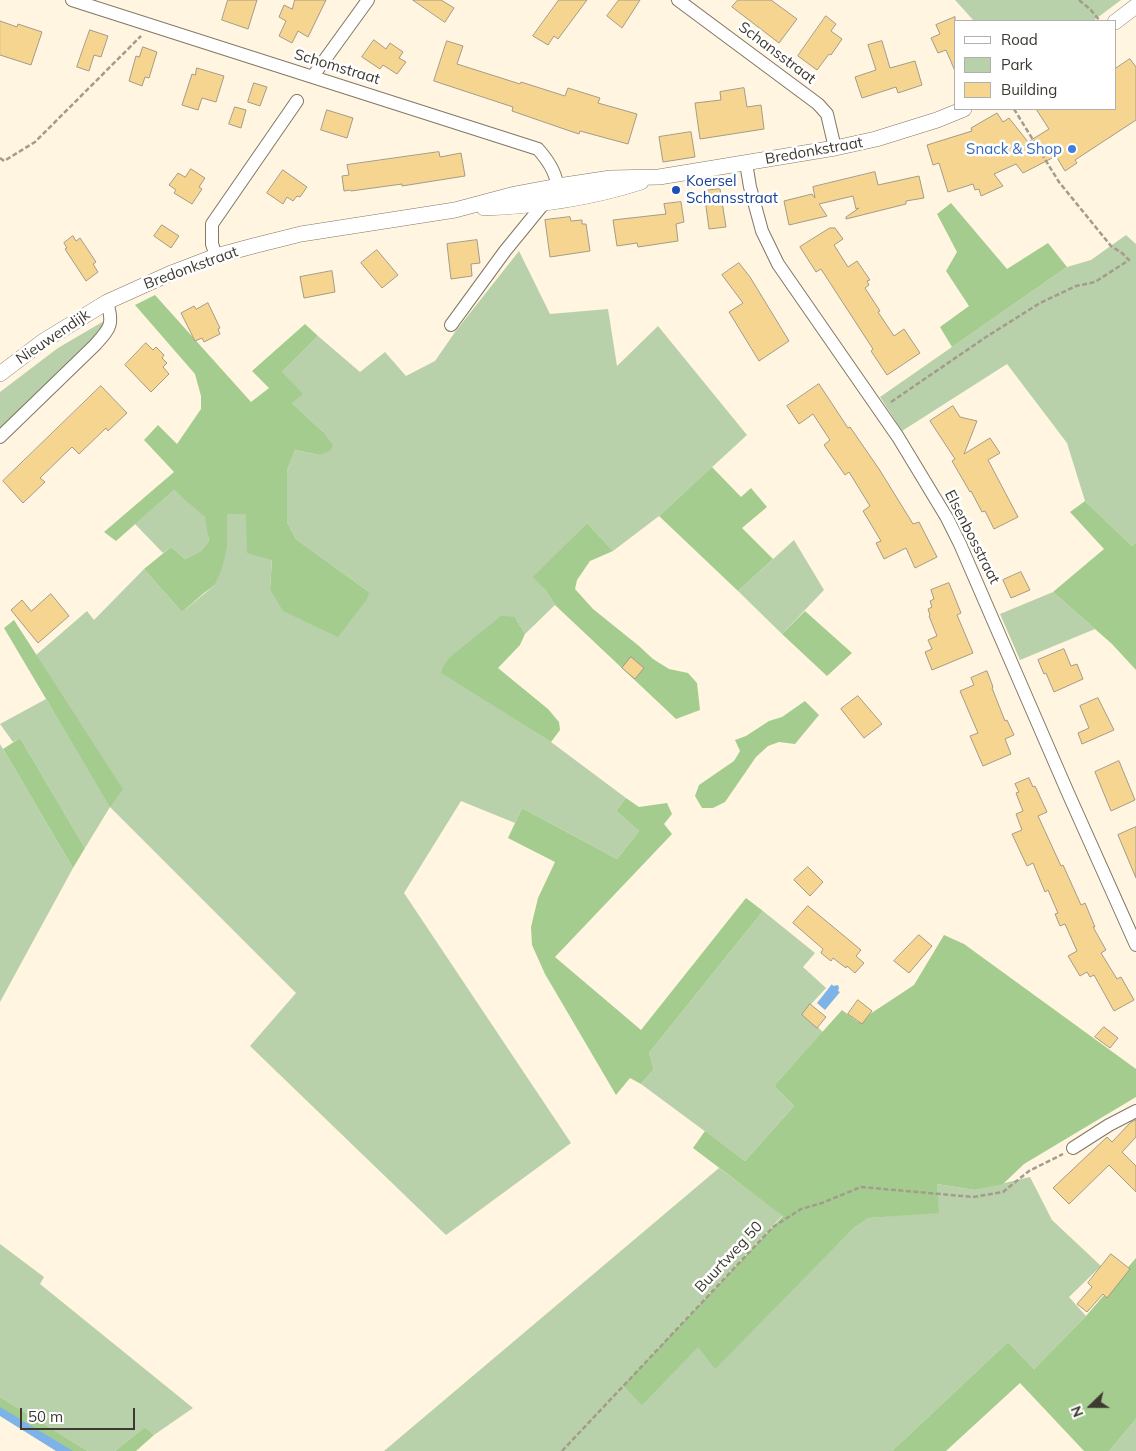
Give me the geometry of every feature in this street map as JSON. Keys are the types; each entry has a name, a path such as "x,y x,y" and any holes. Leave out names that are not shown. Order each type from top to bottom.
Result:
{"street":[{"name":"Schomstraat","path":"72,0 239,55 313,76 538,149 550,163 555,196"},
{"path":"313,76 368,0"},
{"name":"Schansstraat","path":"678,0 818,104 827,114 835,148"},
{"path":"1116,21 1136,6"},
{"path":"216,256 212,238 212,224 297,101"},
{"name":"Bredonkstraat","path":"456,210 515,194 555,196 614,191 659,177 835,148 876,139 961,110"},
{"name":"Elsenbosstraat","path":"746,163 750,187 762,231 778,264 879,410 932,493 960,544 1136,945"},
{"path":"451,325 505,251 555,196"},
{"name":"Bredonkstraat","path":"107,302 169,274 216,256 301,234 456,210 518,207 555,196"},
{"path":"0,437 109,330 112,317 107,302"},
{"name":"Nieuwendijk","path":"0,374 42,342 107,302"},
{"path":"1073,1148 1109,1125 1136,1111"}],"path":[{"path":"1079,0 1099,20"},
{"path":"0,158 4,161 35,142 138,40 148,24"},
{"path":"879,410 986,337 1040,304 1076,286 1095,282 1129,260 1122,252 1111,246 1060,182 1015,110"},
{"name":"Buurtweg 50","path":"562,1451 772,1227 801,1209 822,1203 861,1187 974,1196 991,1195 1003,1192 1029,1171 1073,1148"}],"green space":[{"path":"955,0 1121,0 1094,20 973,20"},
{"path":"951,203 1007,269 1048,243 1067,267 952,347 940,327 969,306 946,271 957,252 937,214"},
{"path":"1126,235 1136,244 1136,543 1132,546 1085,501 1067,443 1007,364 902,431 880,397 1067,267 1091,260"},
{"path":"519,251 550,314 608,309 617,366 658,326 747,435 659,516 613,551 587,523 534,577 555,605 525,634 515,617 440,671 551,742 626,798 616,811 639,831 617,859 522,808 515,823 461,801 404,893 571,1143 446,1235 250,1046 296,993 110,807 85,848 20,738 13,742 0,724 46,699 110,806 122,788 36,655 87,611 94,620 144,569 182,612 215,585 227,549 227,514 246,514 272,559 270,589 369,592 296,539 287,522 287,471 295,450 319,455 323,432 292,403 282,372 318,336 360,372 385,352 406,376 435,361 455,332"},
{"path":"155,295 251,402 269,388 252,371 305,324 318,336 282,372 303,394 292,403 323,432 333,445 330,451 319,455 295,450 287,471 287,522 296,539 369,592 367,599 338,637 283,611 270,589 272,560 247,553 246,514 227,514 227,549 215,585 182,612 144,569 171,547 185,559 201,551 209,541 205,517 174,490 116,541 104,532 174,472 144,440 158,425 177,444 201,409 201,396 195,374 135,305"},
{"path":"104,321 103,329 0,430 0,392 58,348"},
{"path":"712,467 741,497 751,488 767,507 742,528 773,559 738,591 659,516"},
{"path":"174,490 199,510 205,517 207,525 209,541 201,551 185,559 171,547 163,553 135,524"},
{"path":"1085,501 1132,546 1136,543 1136,670 1112,644 1053,592 1104,549 1070,512"},
{"path":"587,523 613,551 590,561 577,580 575,589 593,609 653,659 669,669 688,673 697,683 700,710 676,719 555,605 546,591 533,577"},
{"path":"794,540 824,590 782,634 738,591"},
{"path":"1053,592 1095,629 1020,660 1000,614"},
{"path":"805,611 852,653 827,676 782,634"},
{"path":"501,616 515,617 525,634 520,645 498,668 548,709 559,722 560,730 551,742 440,672 449,658"},
{"path":"14,620 123,789 110,807 4,628"},
{"path":"805,701 819,715 795,744 779,742 768,746 756,757 725,802 713,808 702,808 695,796 699,785 734,761 740,751 735,740 746,736 769,721 782,717"},
{"path":"20,738 85,848 73,868 3,749"},
{"path":"0,744 73,868 0,1002"},
{"path":"626,798 639,807 667,803 672,814 664,824 672,834 555,957 641,1030 746,898 763,911 649,1053 654,1069 641,1084 630,1078 616,1095 545,974 532,945 531,927 538,898 555,862 508,838 522,808 617,859 639,831 616,811"},
{"path":"763,911 815,953 803,967 826,988 803,1013 823,1032 774,1086 794,1106 745,1161 641,1084 654,1069 649,1053"},
{"path":"944,935 964,944 1136,1069 1136,1097 1024,1164 1003,1184 975,1190 937,1184 939,1213 869,1218 855,1227 715,1369 698,1347 642,1405 623,1385 783,1216 693,1148 705,1131 745,1161 794,1106 774,1086 842,1010 858,1022 914,985"},
{"path":"719,1168 783,1215 623,1385 698,1346 715,1368 855,1227 869,1218 938,1212 937,1184 975,1190 1030,1177 1052,1220 1101,1266 1069,1297 1086,1316 1034,1369 1008,1342 892,1451 384,1451"},
{"path":"0,1244 44,1277 40,1284 193,1408 154,1435 145,1427 115,1451 88,1451 0,1397"},
{"path":"1136,1258 1136,1419 1109,1451 1084,1451 1020,1383 946,1451 892,1451 1008,1342 1034,1369 1086,1316"},
{"path":"0,1397 88,1451 58,1451 0,1414"},
{"path":"1136,1419 1136,1451 1109,1451"},
{"path":"145,1427 154,1435 136,1451 115,1451"}],"water":[{"path":"832,984 833,986 838,985 838,991 840,992 825,1010 817,1003"},
{"path":"0,1407 73,1451 56,1451 0,1416"}],"building":[{"path":"228,0 257,0 248,29 222,20"},
{"path":"295,0 326,0 308,37 298,31 292,43 279,36 286,21 279,17 284,5 292,9"},
{"path":"413,0 441,0 454,8 445,22"},
{"path":"559,0 587,0 558,39 554,36 548,45 533,36"},
{"path":"619,0 640,0 622,28 607,16"},
{"path":"738,0 771,0 797,19 779,43 732,7"},
{"path":"826,16 836,24 831,31 842,39 817,70 798,56"},
{"path":"955,17 954,69 946,50 938,53 931,38 940,34 936,25"},
{"path":"0,21 17,27 18,24 42,32 31,65 0,55"},
{"path":"90,30 108,36 101,57 94,55 89,71 77,67"},
{"path":"374,40 386,49 390,43 403,52 399,58 406,62 397,74 383,65 380,69 362,57"},
{"path":"447,41 463,46 457,64 565,96 568,88 600,98 598,103 637,114 628,144 580,131 579,134 512,111 513,107 434,81"},
{"path":"882,41 890,68 915,61 922,85 898,93 896,87 862,98 855,77 876,70 868,45"},
{"path":"143,47 157,52 149,78 145,77 142,86 129,81 136,56 139,57"},
{"path":"1130,59 1136,67 1136,120 1075,160 1077,163 1065,171 1056,156 1023,173 1016,164 994,174 1003,186 981,196 979,189 975,190 973,184 948,192 939,163 933,165 927,145 972,131 971,128 997,113 1003,122 1009,118 1028,142 1049,129 1037,110 1116,110 1116,68"},
{"path":"197,68 224,76 216,102 202,98 198,110 182,105 192,74 195,75"},
{"path":"254,83 267,87 260,106 248,102"},
{"path":"744,88 747,107 761,105 764,129 700,139 695,103 721,100 720,92"},
{"path":"235,107 246,110 241,128 229,124"},
{"path":"327,110 353,118 347,138 321,130"},
{"path":"691,132 695,157 663,162 659,137"},
{"path":"439,152 440,157 461,153 465,176 402,186 402,184 344,191 342,176 349,175 347,165"},
{"path":"191,169 205,178 199,187 202,189 192,204 174,193 176,190 169,185 178,173 185,177"},
{"path":"283,170 307,187 300,197 297,196 293,201 287,197 283,204 267,193"},
{"path":"875,172 878,185 919,176 924,198 906,201 906,204 846,219 846,217 859,208 856,209 853,196 819,204 827,216 789,225 784,201 812,194 815,198 813,187"},
{"path":"720,189 726,227 709,229 704,191"},
{"path":"681,202 684,222 676,224 678,241 638,247 637,243 617,246 613,220 666,214 664,204"},
{"path":"570,217 571,221 582,220 582,224 586,224 590,251 550,257 545,220"},
{"path":"162,225 179,236 171,248 154,236"},
{"path":"830,228 835,228 843,239 834,245 848,267 857,261 870,280 867,281 869,285 865,288 894,336 904,329 920,353 887,375 871,351 873,349 821,269 816,272 800,247"},
{"path":"73,236 76,241 80,238 96,262 93,264 98,272 86,281 65,249 67,248 64,243"},
{"path":"477,240 480,263 471,264 472,276 451,279 447,244"},
{"path":"377,250 398,275 382,288 361,263"},
{"path":"739,263 750,277 789,341 759,361 729,312 743,303 722,275"},
{"path":"332,271 335,292 304,298 300,277"},
{"path":"208,303 220,328 218,329 220,334 204,342 202,338 195,341 181,313 194,306 196,309"},
{"path":"146,343 153,350 156,347 164,355 162,358 167,363 163,367 169,374 151,392 125,365"},
{"path":"819,384 848,428 850,427 879,469 913,524 919,522 937,557 915,568 906,548 884,559 876,543 881,541 863,511 870,506 849,472 845,475 824,445 830,440 813,414 799,424 787,406"},
{"path":"101,386 127,413 108,431 106,428 79,454 72,447 40,478 45,482 23,503 3,481"},
{"path":"953,406 960,417 977,421 964,454 990,438 1000,453 988,460 1018,517 994,529 985,511 982,512 952,461 955,459 930,421"},
{"path":"1021,572 1030,590 1011,598 1003,580"},
{"path":"949,583 961,613 957,615 973,653 932,670 925,652 932,649 928,640 937,636 928,609 932,607 930,601 934,599 931,590"},
{"path":"51,594 69,616 38,643 11,610 22,600 31,611"},
{"path":"1064,649 1071,666 1077,664 1083,679 1054,692 1038,660"},
{"path":"631,657 644,668 635,679 622,668"},
{"path":"987,671 1005,721 1007,720 1014,735 1005,739 1011,754 983,766 970,736 978,733 960,691 974,685 971,678"},
{"path":"858,696 882,724 864,738 841,709"},
{"path":"1098,698 1114,730 1082,744 1078,733 1089,728 1080,706"},
{"path":"1119,761 1135,800 1111,811 1095,772"},
{"path":"1029,778 1033,787 1035,786 1047,812 1038,816 1081,905 1085,903 1095,927 1093,927 1106,950 1101,953 1117,979 1121,977 1134,1000 1114,1011 1094,975 1090,977 1087,972 1080,976 1068,956 1077,951 1065,924 1060,926 1055,914 1058,913 1048,890 1045,892 1033,863 1027,866 1012,834 1022,830 1016,814 1023,811 1016,793 1019,792 1015,784"},
{"path":"1136,827 1136,878 1118,835"},
{"path":"808,867 823,882 810,896 794,880"},
{"path":"808,906 861,950 856,956 864,963 855,973 847,966 846,968 833,958 831,961 821,953 823,949 793,923"},
{"path":"919,935 932,946 909,973 894,961"},
{"path":"858,1000 872,1011 862,1024 848,1014"},
{"path":"810,1004 826,1017 817,1028 802,1015"},
{"path":"1104,1027 1118,1038 1110,1048 1095,1037"},
{"path":"1136,1120 1136,1137 1122,1152 1136,1166 1136,1192 1109,1165 1069,1204 1053,1188 1107,1137 1112,1142 1130,1123"},
{"path":"1111,1254 1130,1269 1107,1298 1103,1294 1087,1312 1077,1304 1092,1287 1088,1283"}],"place":[{"name":"Snack & Shop","path":"1072,149"},
{"name":"Koersel Schansstraat","path":"676,190"}]}
